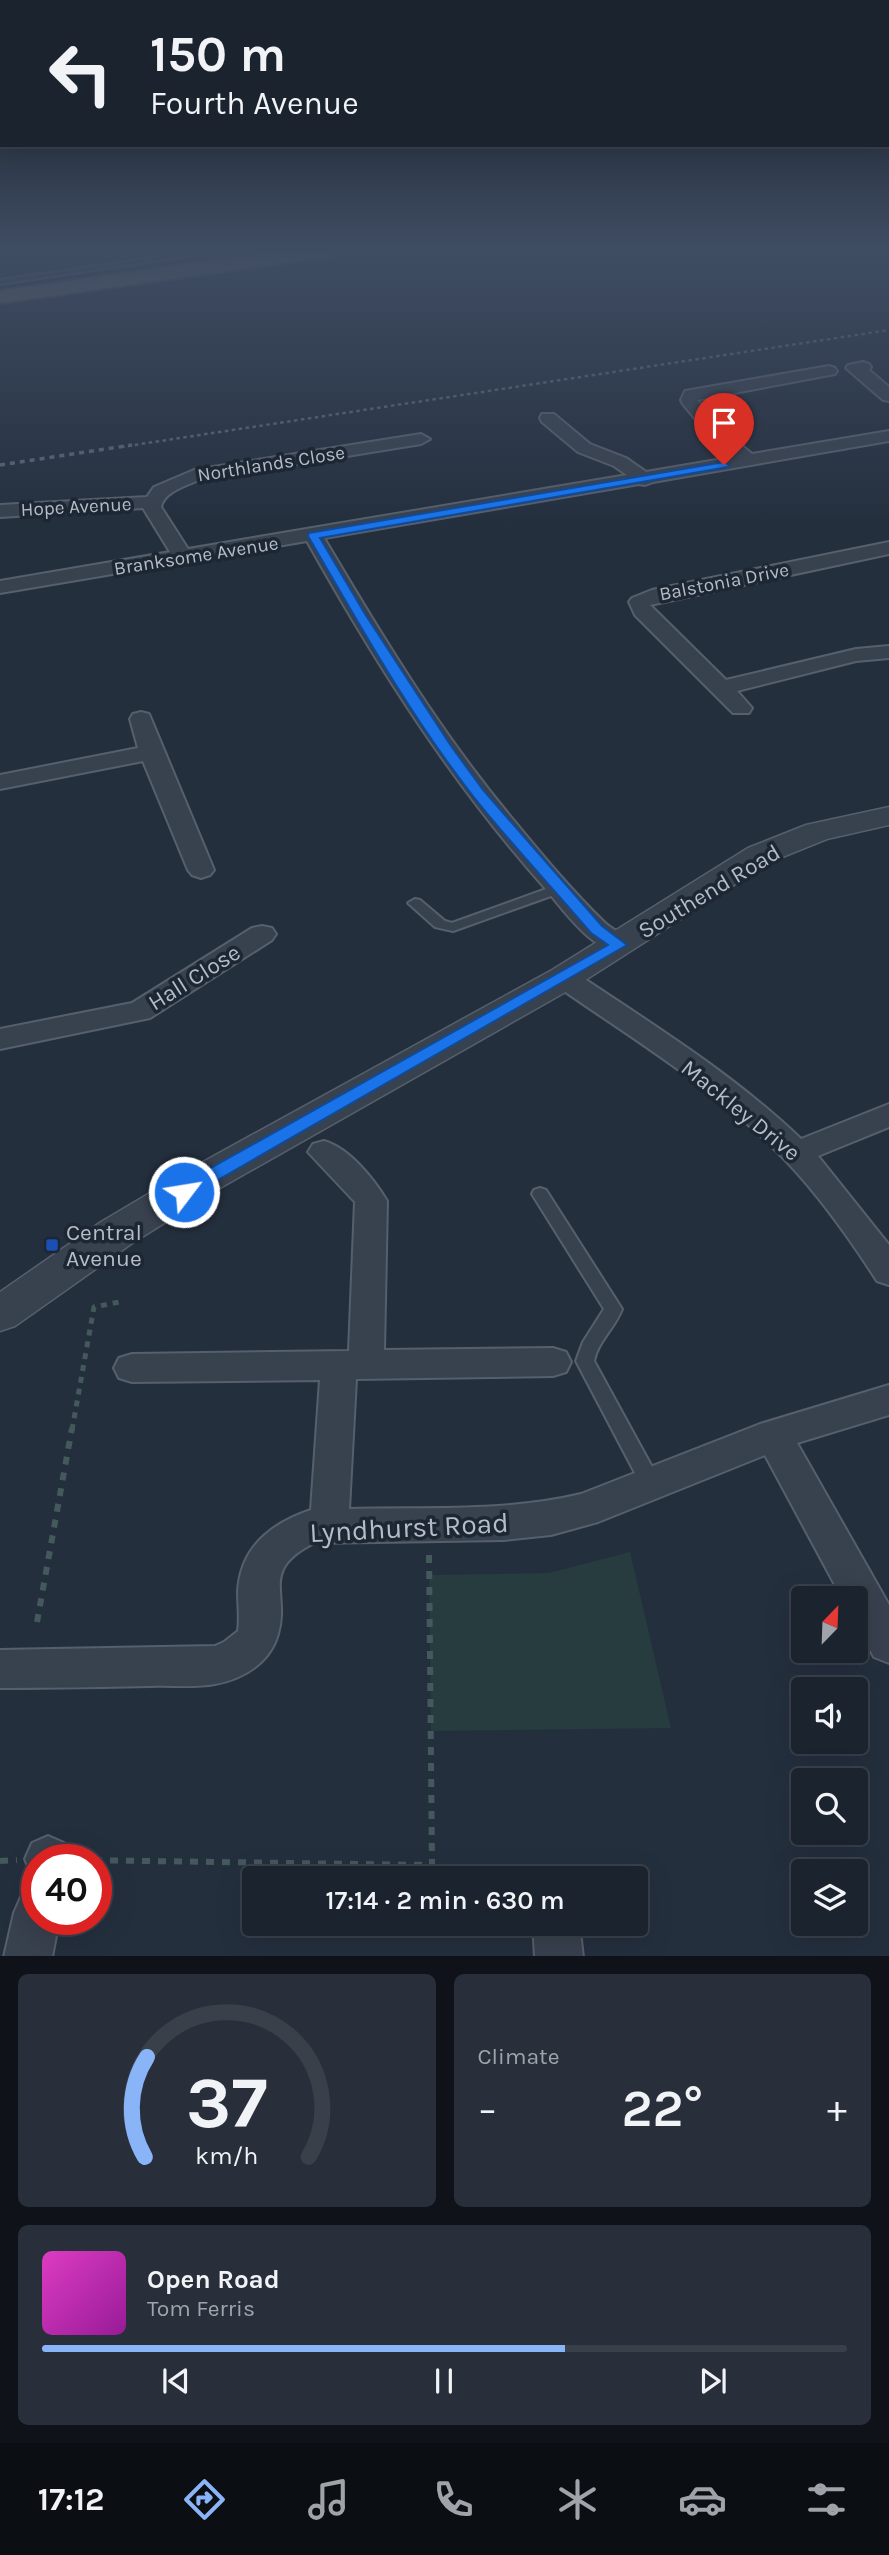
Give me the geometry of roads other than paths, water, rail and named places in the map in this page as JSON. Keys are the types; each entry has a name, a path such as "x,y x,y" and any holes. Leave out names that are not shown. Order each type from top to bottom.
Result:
{"street":[{"path":"863,367 854,368 873,380 889,396"},
{"path":"750,461 717,434 689,400 691,395 802,381 829,371"},
{"path":"549,418 584,448 620,462 645,480"},
{"name":"Northlands Close","path":"152,502 161,491 194,475 421,439"},
{"name":"Branksome Avenue","path":"0,587 886,440"},
{"path":"152,502 155,513 183,557"},
{"name":"Hope Avenue","path":"0,511 152,502"},
{"path":"313,536 352,603 445,747 486,803 596,930 619,945"},
{"name":"Balstonia Drive","path":"741,708 642,611 639,602 652,596 889,548"},
{"path":"722,688 882,652 889,674"},
{"path":"141,719 151,752 201,870"},
{"path":"0,782 151,752"},
{"name":"Southend Road","path":"0,1314 117,1233 206,1178 564,978 760,855 817,832 889,816"},
{"name":"Hall Close","path":"0,1039 140,1011 261,934"},
{"name":"Mackley Drive","path":"564,978 722,1090 796,1153 859,1227 889,1272"},
{"path":"796,1153 889,1115"},
{"path":"324,1152 364,1190 371,1201 352,1365 329,1526"},
{"path":"132,1368 553,1362"},
{"name":"Lyndhurst Road","path":"0,1669 215,1665 235,1660 250,1649 259,1630 260,1581 264,1562 293,1533 312,1526 504,1523 551,1518 584,1510 773,1435 889,1400"},
{"path":"773,1435 889,1644"},
{"path":"28,1956 32,1935"},
{"path":"557,1936 559,1956"}],"lane":[{"path":"415,903 440,924 453,927 560,888"},
{"path":"540,1194 613,1309 611,1317 586,1353 585,1361 651,1484"}],"railway":[{"path":"121,447 815,341"},
{"path":"0,465 132,445"}],"place":[{"name":"Central Avenue","path":"52,1245"}]}
